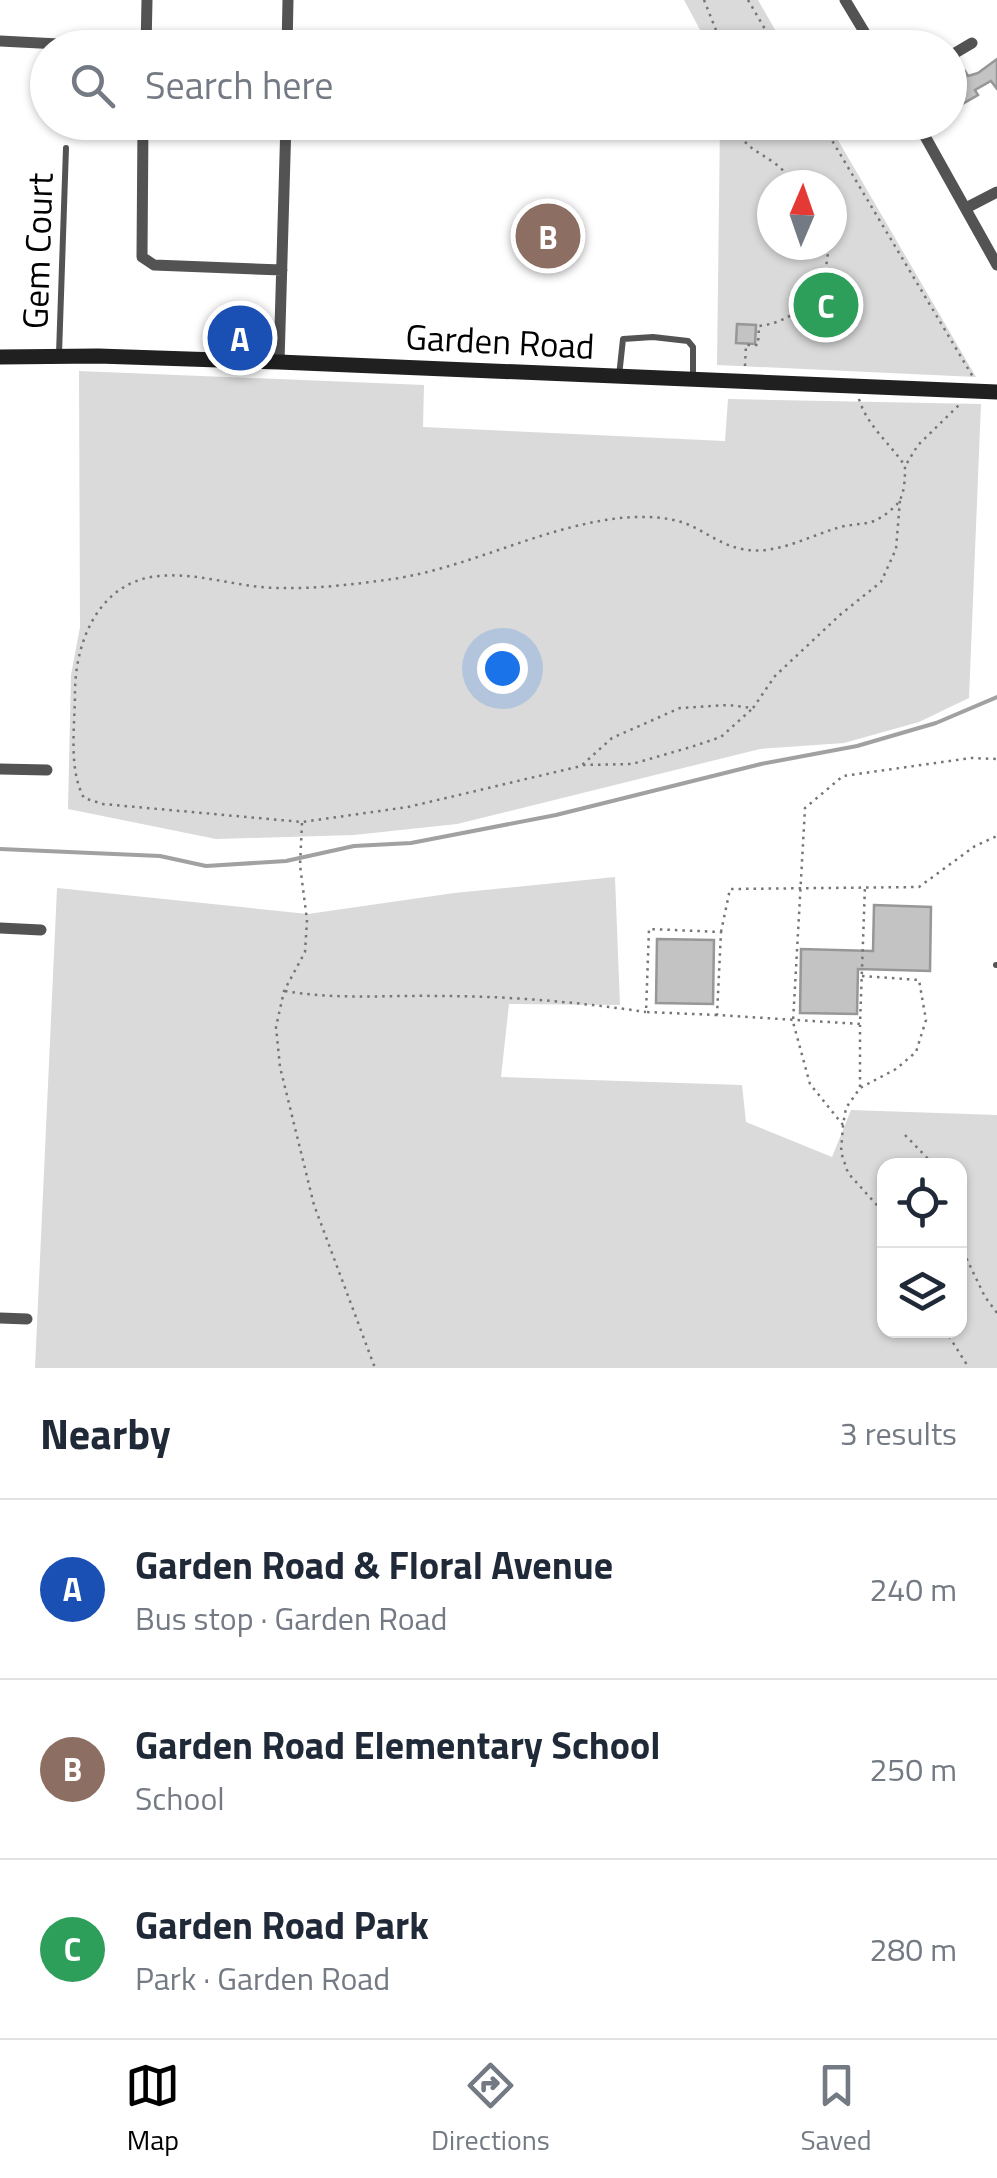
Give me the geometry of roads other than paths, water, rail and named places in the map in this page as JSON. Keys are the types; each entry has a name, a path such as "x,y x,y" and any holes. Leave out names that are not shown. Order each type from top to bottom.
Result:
{"street":[{"path":"146,30 147,0"},
{"path":"288,0 288,30"},
{"path":"846,0 864,30"},
{"path":"0,42 30,43"},
{"path":"967,46 972,43"},
{"path":"144,140 142,258 154,265 282,270"},
{"path":"278,362 286,140"},
{"path":"927,140 997,265"},
{"path":"966,208 997,192"},
{"path":"0,357 0,374"},
{"name":"Garden Road","path":"0,357 278,362 984,392"},
{"path":"0,768 47,770"},
{"path":"0,928 41,930"},
{"path":"0,1318 27,1319"}],"lane":[{"name":"Gem Court","path":"59,356 66,148"},
{"path":"618,377 624,339 654,337 688,341 693,348 692,380"}],"waterway":[{"path":"0,849 160,856 206,866 286,861 354,846 411,843 556,815 761,764 857,746 936,723 997,697"}],"place":[{"name":"Garden Road Elementary School","path":"548,236"},
{"name":"Garden Road Park","path":"826,305"},
{"name":"Garden Road & Floral Avenue","path":"240,338"}]}
